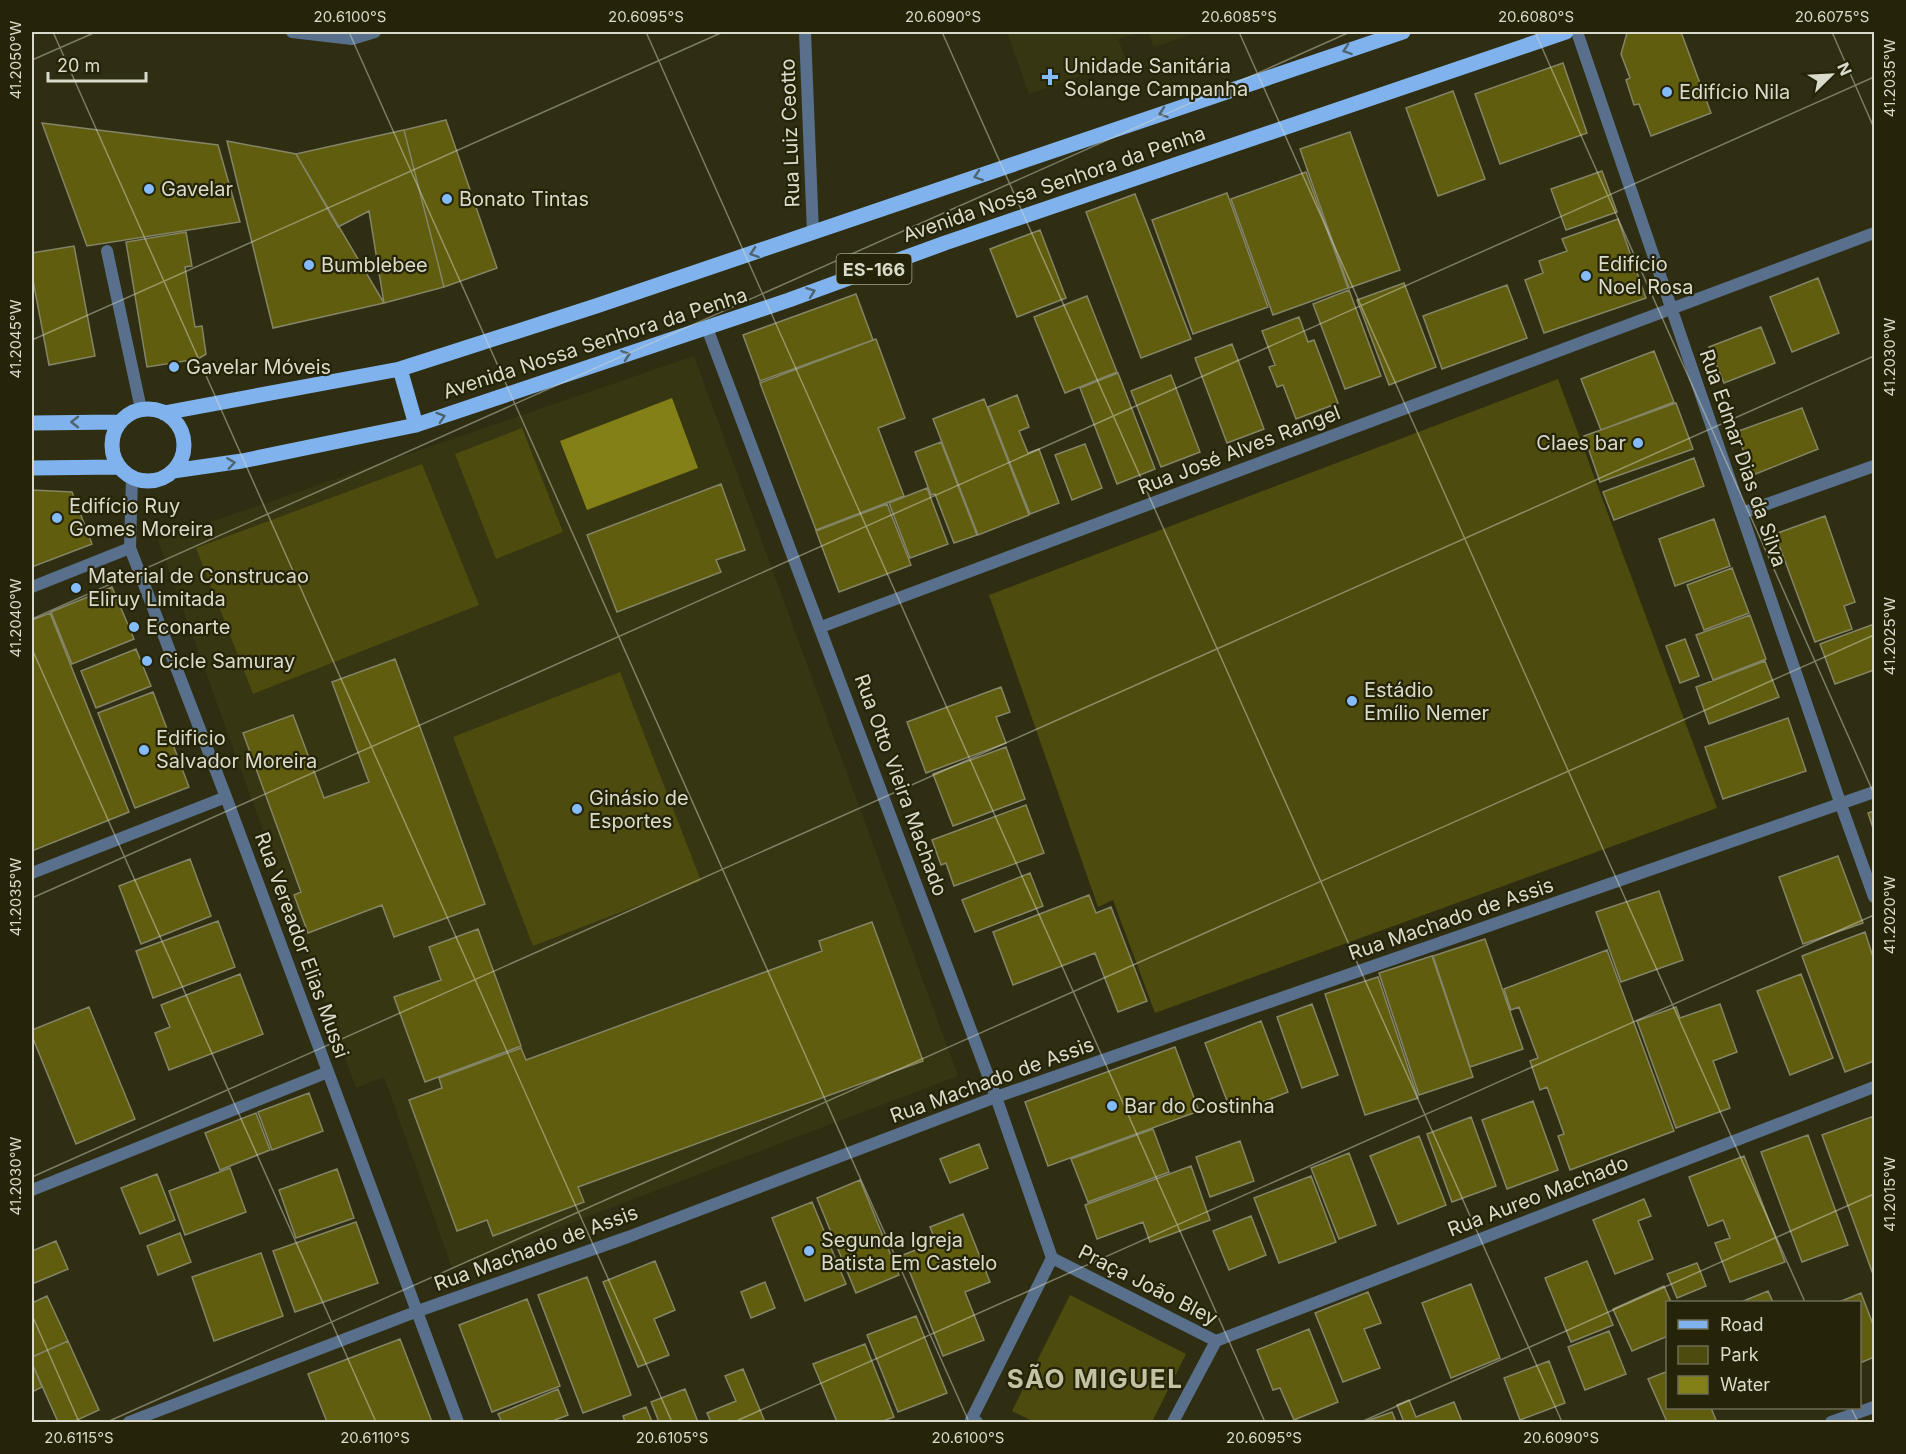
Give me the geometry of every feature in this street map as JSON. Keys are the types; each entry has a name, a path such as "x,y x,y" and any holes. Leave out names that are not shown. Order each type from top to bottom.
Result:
{"main road":[{"name":"Avenida Nossa Senhora da Penha","path":"164,413 400,369 596,306 1403,32"},
{"name":"Avenida Nossa Senhora da Penha","path":"173,471 242,461 416,425 789,300 956,239 1566,32"},
{"path":"400,369 416,425"},
{"path":"141,409 153,409 164,413 173,419 180,429 183,451 180,462 164,477 142,480 132,477 119,467 112,444 119,422 129,413 141,409"},
{"path":"32,423 119,422"},
{"path":"32,468 119,467"}],"street":[{"path":"292,32 351,39 375,32"},
{"name":"Rua Luiz Ceotto","path":"805,32 813,233"},
{"name":"Rua Edmar Dias da Silva","path":"1577,32 1841,804 1875,897"},
{"name":"Rua José Alves Rangel","path":"821,627 1875,233"},
{"path":"107,251 141,409"},
{"name":"Rua Otto Vieira Machado","path":"707,328 996,1097 1052,1258"},
{"path":"1742,513 1875,466"},
{"name":"Rua Vereador Elias Mussi","path":"132,477 130,548 226,797 458,1422"},
{"path":"32,587 130,548"},
{"name":"Rua Machado de Assis","path":"129,1422 418,1311 628,1237 996,1097 1875,792"},
{"path":"32,873 226,797"},
{"path":"32,1191 328,1072"},
{"name":"Rua Aureo Machado","path":"1216,1341 1875,1087"},
{"name":"Praça João Bley","path":"970,1422 1052,1258 1216,1341 1173,1422"},
{"path":"1832,1422 1875,1407"}],"shaded area":[{"name":"Unidade Sanitária Solange Campanha","path":"1007,32 1141,32 1118,39 1126,60 1029,94"},
{"name":"Unidade Sanitária Solange Campanha","path":"1148,32 1199,32 1154,47"},
{"path":"694,356 958,1076 452,1268 384,1077 356,1088 158,540"}],"green space":[{"name":"Estádio Emílio Nemer","path":"1558,379 1717,808 1155,1013 1113,900 1098,907 989,595"},
{"path":"522,428 563,532 496,559 455,454"},
{"path":"422,464 479,605 253,694 196,548"},
{"name":"Ginásio de Esportes","path":"620,672 701,881 533,946 453,737"},
{"path":"1070,1295 1186,1354 1152,1422 1034,1422 1012,1411"}],"water":[{"path":"672,398 698,468 587,510 560,441"}],"building":[{"name":"Edifício Nila","path":"1681,32 1711,113 1651,136 1639,104 1634,105 1626,80 1630,78 1621,54 1627,33"},
{"path":"1563,63 1587,133 1500,164 1475,94"},
{"path":"1453,91 1485,179 1438,196 1406,108"},
{"name":"Bonato Tintas","path":"446,120 497,268 444,287 404,130"},
{"name":"Gavelar","path":"42,123 218,145 240,222 87,246"},
{"path":"404,130 444,287 384,303 369,211 338,227 296,154"},
{"path":"1350,132 1400,270 1349,288 1300,149"},
{"name":"Bumblebee","path":"227,141 296,154 384,303 273,328"},
{"path":"1602,171 1617,212 1566,230 1551,189"},
{"path":"1306,172 1348,288 1273,315 1231,199"},
{"path":"1227,193 1268,307 1193,334 1152,220"},
{"path":"1135,194 1191,339 1141,358 1086,212"},
{"name":"Edifício Noel Rosa","path":"1618,219 1646,298 1544,333 1525,280 1543,273 1539,261 1567,251 1562,239"},
{"path":"1040,230 1066,298 1017,317 990,249"},
{"path":"186,232 192,266 185,267 195,327 202,326 206,354 198,359 147,367 126,242"},
{"path":"74,246 95,356 49,365 32,275 32,253"},
{"path":"1818,278 1839,333 1792,352 1770,297"},
{"path":"1404,283 1436,367 1389,385 1357,300"},
{"path":"1507,285 1527,338 1442,369 1423,316"},
{"path":"1349,290 1381,376 1345,389 1313,304"},
{"path":"856,294 873,340 760,381 743,335"},
{"path":"1087,296 1117,372 1065,393 1034,317"},
{"path":"1299,317 1308,342 1314,340 1338,403 1296,419 1283,385 1277,387 1269,367 1275,365 1262,331"},
{"path":"1761,327 1775,363 1724,383 1709,347"},
{"path":"876,339 905,418 878,428 904,496 816,530 760,383"},
{"path":"1232,344 1264,429 1227,443 1195,358"},
{"path":"1654,351 1674,402 1601,430 1581,379"},
{"path":"1118,373 1155,469 1117,484 1080,388"},
{"path":"1171,375 1200,452 1161,467 1131,391"},
{"path":"1017,395 1029,427 1019,431 1028,453 1039,449 1059,503 1030,514 988,407"},
{"path":"984,399 1029,515 978,535 933,419"},
{"name":"Claes bar","path":"1676,403 1693,449 1600,482 1584,436"},
{"path":"1802,408 1818,449 1753,475 1736,432"},
{"path":"941,442 977,535 954,543 935,494 931,495 915,452"},
{"path":"1085,444 1102,488 1072,500 1055,455"},
{"path":"1694,458 1704,486 1614,520 1603,492"},
{"path":"721,484 745,550 716,560 721,572 617,612 587,535"},
{"path":"927,488 948,544 910,558 889,503"},
{"name":"Edifício Ruy Gomes Moreira","path":"32,490 72,492 92,544 32,567"},
{"path":"887,504 911,565 839,592 816,531"},
{"path":"1825,516 1855,602 1844,606 1852,629 1815,642 1775,534"},
{"path":"1714,519 1730,566 1675,586 1659,539"},
{"path":"1732,568 1749,613 1704,630 1687,585"},
{"path":"112,587 134,639 72,664 51,612"},
{"path":"50,613 129,812 32,851 32,620"},
{"path":"1750,615 1766,659 1713,680 1696,635"},
{"path":"1874,624 1874,670 1835,684 1820,644"},
{"path":"1685,639 1699,676 1680,683 1666,646"},
{"path":"136,649 151,686 96,708 81,671"},
{"path":"395,659 485,904 394,937 382,905 308,933 294,895 301,892 243,733 293,715 324,798 369,782 332,682"},
{"path":"1765,661 1779,697 1709,724 1696,687"},
{"path":"1001,687 1010,712 996,717 1006,743 926,773 907,722"},
{"name":"Edificio Salvador Moreira","path":"153,692 189,787 135,808 98,713"},
{"path":"1788,718 1806,771 1723,799 1705,747"},
{"path":"1006,747 1025,799 953,826 933,774"},
{"path":"1026,805 1044,853 954,886 946,863 941,865 932,840"},
{"path":"1874,811 1874,831 1868,813"},
{"path":"1838,856 1863,923 1803,944 1779,877"},
{"path":"190,859 211,916 141,944 119,886"},
{"path":"1030,873 1043,906 975,932 962,900"},
{"path":"1659,891 1683,960 1621,982 1596,912"},
{"path":"1089,895 1096,913 1111,907 1147,1001 1118,1012 1095,953 1013,985 993,932"},
{"path":"218,921 235,967 153,998 136,951"},
{"path":"872,922 923,1061 578,1187 584,1202 493,1236 487,1220 457,1231 409,1100 442,1088 439,1078 521,1048 526,1060 822,951 819,941"},
{"path":"478,929 521,1046 425,1082 394,997 441,980 429,947"},
{"path":"1865,932 1874,960 1874,1061 1845,1072 1802,956"},
{"path":"1485,939 1523,1049 1470,1067 1433,956"},
{"path":"1607,950 1674,1131 1570,1170 1558,1136 1564,1134 1547,1087 1540,1090 1530,1061 1538,1058 1519,1007 1511,1010 1504,989"},
{"path":"1432,956 1473,1077 1419,1095 1379,973"},
{"path":"240,974 263,1034 169,1070 155,1033 170,1027 161,1005"},
{"path":"1801,974 1833,1058 1790,1075 1757,991"},
{"path":"1378,977 1418,1098 1365,1115 1325,994"},
{"path":"1312,1004 1338,1075 1302,1088 1277,1017"},
{"path":"1720,1004 1737,1052 1713,1061 1730,1108 1676,1128 1637,1021 1676,1007 1680,1018"},
{"path":"89,1007 135,1119 76,1144 32,1036 32,1030"},
{"path":"1261,1021 1288,1092 1232,1114 1205,1043"},
{"name":"Bar do Costinha","path":"1175,1047 1199,1111 1048,1166 1025,1102"},
{"path":"309,1093 323,1131 272,1150 258,1112"},
{"path":"1533,1101 1558,1170 1507,1189 1482,1120"},
{"path":"256,1113 270,1150 220,1170 205,1133"},
{"path":"1874,1116 1874,1277 1822,1135"},
{"path":"1471,1117 1496,1186 1452,1202 1427,1134"},
{"path":"1153,1129 1169,1172 1088,1202 1071,1159"},
{"path":"1808,1135 1848,1245 1802,1262 1761,1152"},
{"path":"1419,1136 1446,1205 1398,1224 1370,1156"},
{"path":"1240,1141 1254,1181 1210,1197 1196,1157"},
{"path":"979,1144 988,1168 950,1183 940,1159"},
{"path":"1349,1153 1376,1225 1339,1239 1311,1168"},
{"path":"1744,1156 1785,1262 1730,1282 1715,1243 1730,1238 1723,1220 1708,1226 1689,1177"},
{"path":"1191,1166 1210,1220 1150,1242 1143,1222 1097,1239 1085,1205"},
{"path":"230,1168 246,1212 185,1235 169,1191"},
{"path":"337,1169 354,1218 296,1238 279,1190"},
{"path":"157,1174 175,1220 140,1234 121,1188"},
{"path":"1311,1176 1336,1242 1279,1263 1254,1198"},
{"path":"860,1180 899,1275 856,1293 817,1198"},
{"path":"1644,1199 1651,1216 1638,1221 1653,1259 1615,1274 1593,1220"},
{"name":"Segunda Igreja Batista Em Castelo","path":"812,1202 846,1284 805,1301 772,1218"},
{"path":"963,1214 990,1282 965,1292 984,1340 943,1356 903,1255 936,1242 930,1227"},
{"path":"1251,1216 1266,1255 1229,1270 1213,1231"},
{"path":"356,1222 378,1283 295,1312 273,1251"},
{"path":"180,1233 191,1262 158,1275 147,1246"},
{"path":"56,1241 68,1269 32,1284 32,1251"},
{"path":"261,1253 283,1316 214,1341 192,1277"},
{"path":"655,1261 675,1310 654,1319 669,1355 638,1367 603,1282"},
{"path":"1587,1261 1613,1325 1571,1342 1545,1278"},
{"path":"1697,1263 1706,1286 1677,1298 1667,1274"},
{"path":"587,1277 631,1395 583,1413 538,1295"},
{"path":"765,1282 775,1308 751,1318 741,1292"},
{"path":"1471,1284 1500,1358 1451,1378 1422,1303"},
{"path":"1664,1286 1671,1301 1666,1301 1666,1337 1632,1351 1613,1309"},
{"path":"1768,1291 1773,1301 1743,1301"},
{"path":"1368,1292 1381,1323 1364,1329 1380,1368 1343,1382 1315,1313"},
{"path":"1861,1293 1874,1327 1874,1357 1861,1363 1861,1301 1841,1301"},
{"path":"47,1296 68,1341 32,1357 32,1303"},
{"path":"527,1299 560,1386 492,1412 459,1325"},
{"path":"916,1316 947,1393 898,1412 867,1335"},
{"path":"1309,1329 1338,1402 1294,1420 1280,1388 1273,1390 1257,1350"},
{"path":"1609,1331 1626,1374 1585,1390 1568,1347"},
{"path":"400,1339 432,1422 327,1422 308,1374"},
{"path":"68,1341 99,1410 73,1422 58,1422 32,1363 32,1357"},
{"path":"865,1344 894,1417 880,1422 837,1422 813,1364"},
{"path":"1549,1361 1565,1403 1520,1420 1504,1378"},
{"path":"32,1363 42,1387 32,1392"},
{"path":"743,1369 765,1422 711,1422 707,1413 736,1401 725,1376"},
{"path":"1666,1372 1666,1409 1711,1409 1716,1420 1667,1422 1648,1379"},
{"path":"558,1389 568,1415 550,1422 502,1422 498,1414"},
{"path":"685,1389 698,1422 659,1422 651,1402"},
{"path":"1409,1400 1416,1417 1454,1402 1462,1422 1404,1422 1397,1405"},
{"path":"646,1407 652,1422 625,1422 623,1416"},
{"path":"1392,1412 1396,1422 1364,1422"}],"place":[{"name":"Unidade Sanitária Solange Campanha","path":"1050,77"},
{"name":"Edifício Nila","path":"1667,92"},
{"name":"Gavelar","path":"149,189"},
{"name":"Bonato Tintas","path":"447,199"},
{"name":"Bumblebee","path":"309,265"},
{"name":"Edifício Noel Rosa","path":"1586,276"},
{"name":"Gavelar Móveis","path":"174,367"},
{"name":"Claes bar","path":"1638,443"},
{"name":"Edifício Ruy Gomes Moreira","path":"57,518"},
{"name":"Material de Construcao Eliruy Limitada","path":"76,588"},
{"name":"Econarte","path":"134,627"},
{"name":"Cicle Samuray","path":"147,661"},
{"name":"Estádio Emílio Nemer","path":"1352,701"},
{"name":"Edificio Salvador Moreira","path":"144,750"},
{"name":"Ginásio de Esportes","path":"577,809"},
{"name":"Bar do Costinha","path":"1112,1106"},
{"name":"Segunda Igreja Batista Em Castelo","path":"809,1251"}],"district":[{"name":"SÃO MIGUEL","path":"1095,1378"}]}
